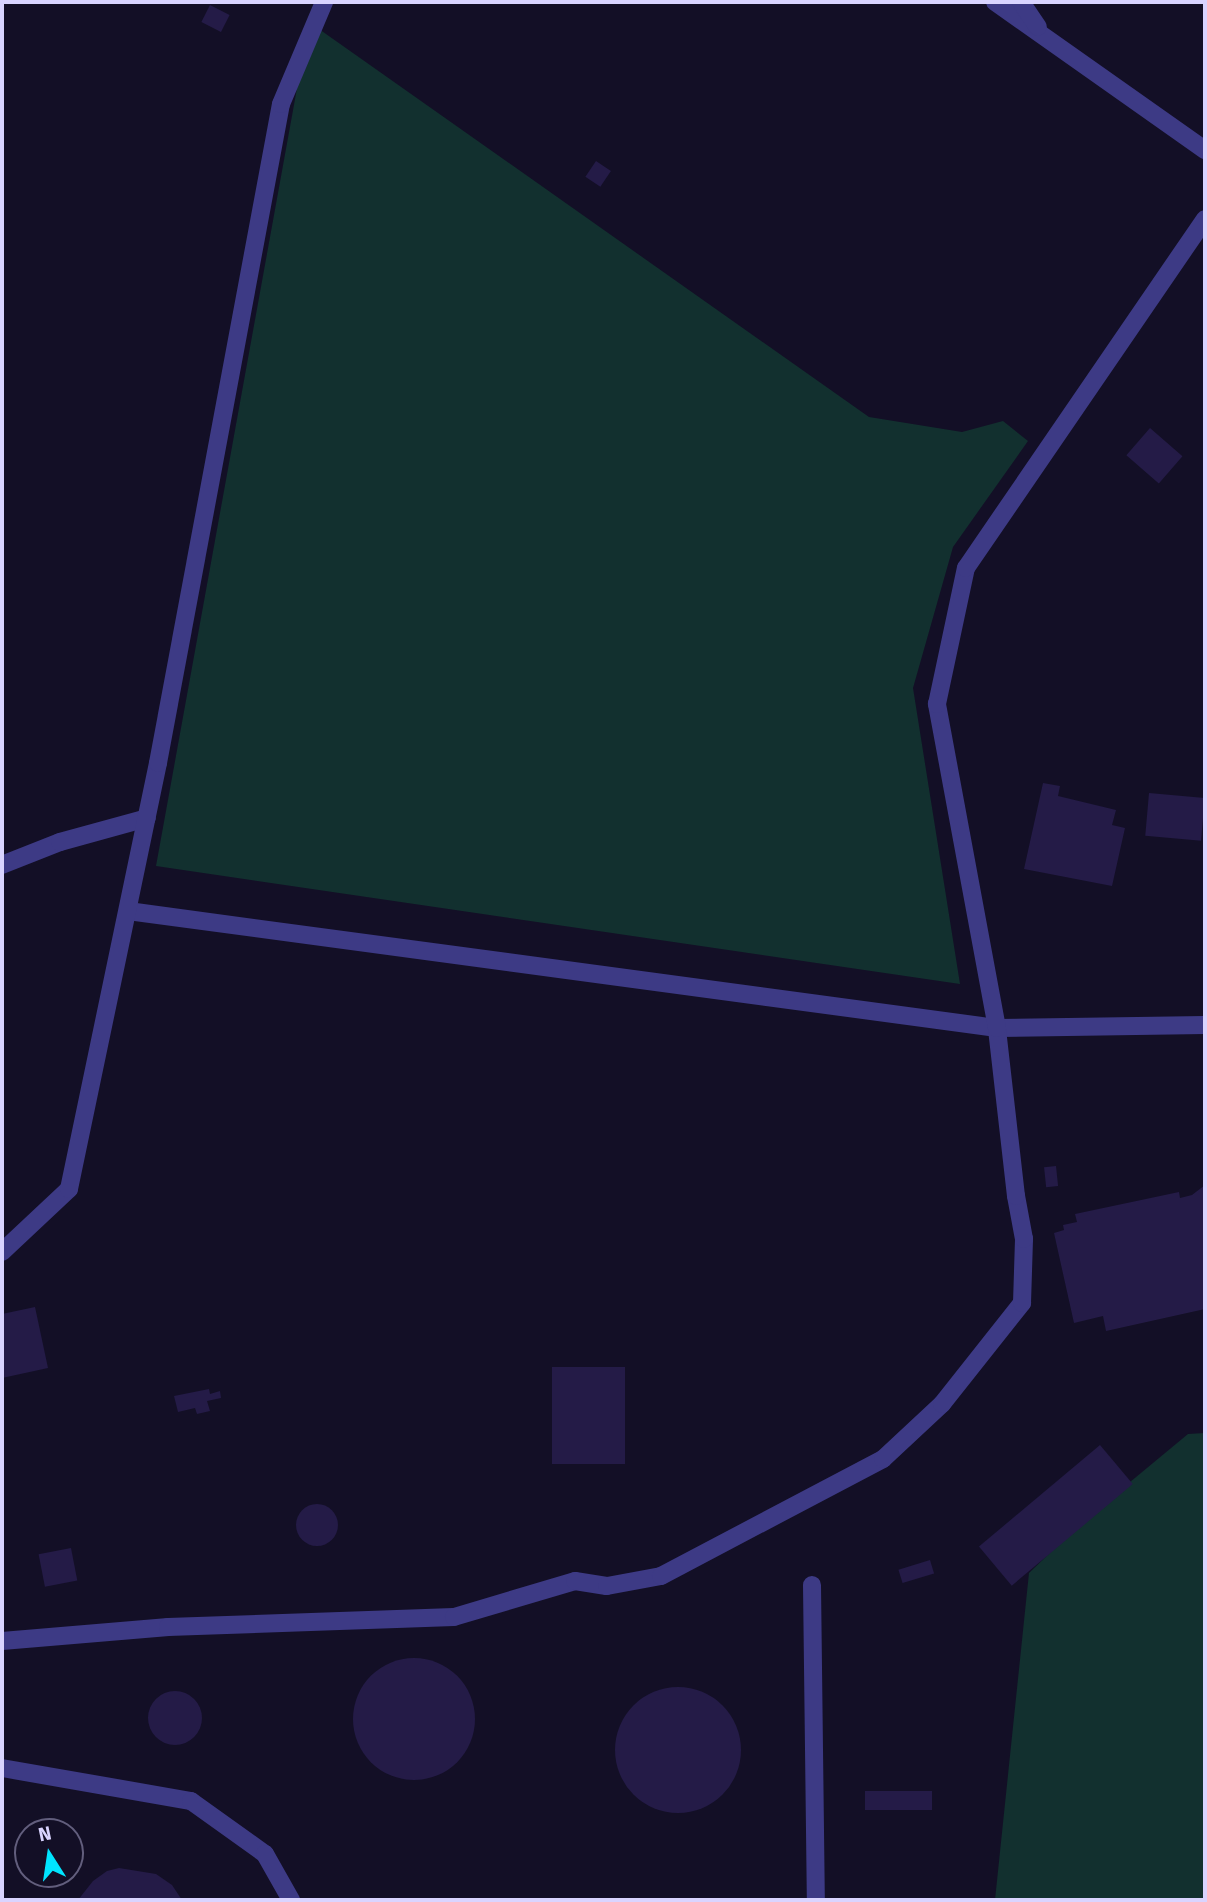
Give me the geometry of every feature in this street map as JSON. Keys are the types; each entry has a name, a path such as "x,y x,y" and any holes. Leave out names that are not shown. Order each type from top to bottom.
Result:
{"street":[{"path":"2,1252 69,1189 147,818 281,104 324,2"},
{"path":"995,2 1205,150"},
{"path":"1021,2 1046,39"},
{"path":"2,1641 168,1627 454,1617 575,1581 607,1586 661,1576 883,1459 942,1404 1022,1303 1024,1238 1016,1195 997,1028 937,705 966,568 1205,219"},
{"path":"2,865 60,842 147,818"},
{"path":"128,911 997,1028 1205,1026"},
{"path":"811,1585 816,1900"},
{"path":"2,1768 191,1801 265,1854 291,1900"}],"green space":[{"path":"309,22 869,417 962,432 1003,421 1028,441 953,547 913,688 960,984 156,866"},
{"path":"1205,1433 1205,1900 995,1900 1029,1573 1083,1521 1188,1434"}],"building":[{"path":"210,5 230,15 221,32 201,22"},
{"path":"596,161 611,171 600,187 585,177"},
{"path":"1150,428 1182,456 1159,483 1126,455"},
{"path":"1043,783 1060,786 1058,796 1116,810 1112,825 1125,828 1112,886 1024,869"},
{"path":"1149,793 1205,798 1201,841 1145,836"},
{"path":"1056,1166 1058,1186 1046,1187 1044,1167"},
{"path":"1205,1185 1205,1309 1106,1331 1103,1316 1074,1323 1054,1233 1064,1230 1063,1225 1077,1222 1075,1214 1179,1192 1180,1198 1192,1195"},
{"path":"35,1307 48,1368 2,1378 2,1314"},
{"path":"552,1367 625,1367 625,1464 552,1464"},
{"path":"209,1389 210,1394 220,1391 221,1398 207,1401 210,1411 197,1414 195,1408 178,1412 174,1396"},
{"path":"1100,1445 1133,1484 1012,1586 979,1547"},
{"path":"317,1504 332,1510 338,1525 332,1540 317,1546 302,1540 296,1525 302,1510"},
{"path":"71,1548 77,1580 45,1587 39,1554"},
{"path":"930,1560 934,1573 903,1583 898,1570"},
{"path":"414,1658 437,1663 457,1676 470,1696 475,1719 470,1742 457,1762 437,1775 414,1780 391,1775 371,1762 358,1742 353,1719 358,1696 371,1676 391,1663"},
{"path":"678,1687 702,1692 723,1705 736,1726 741,1750 736,1774 723,1795 702,1808 678,1813 654,1808 633,1795 620,1774 615,1750 620,1726 633,1705 654,1692"},
{"path":"175,1691 194,1699 202,1718 194,1737 175,1745 156,1737 148,1718 156,1699"},
{"path":"865,1791 932,1791 932,1810 865,1810"},
{"path":"119,1868 156,1874 172,1885 182,1900 78,1900 93,1881 107,1871"}]}
